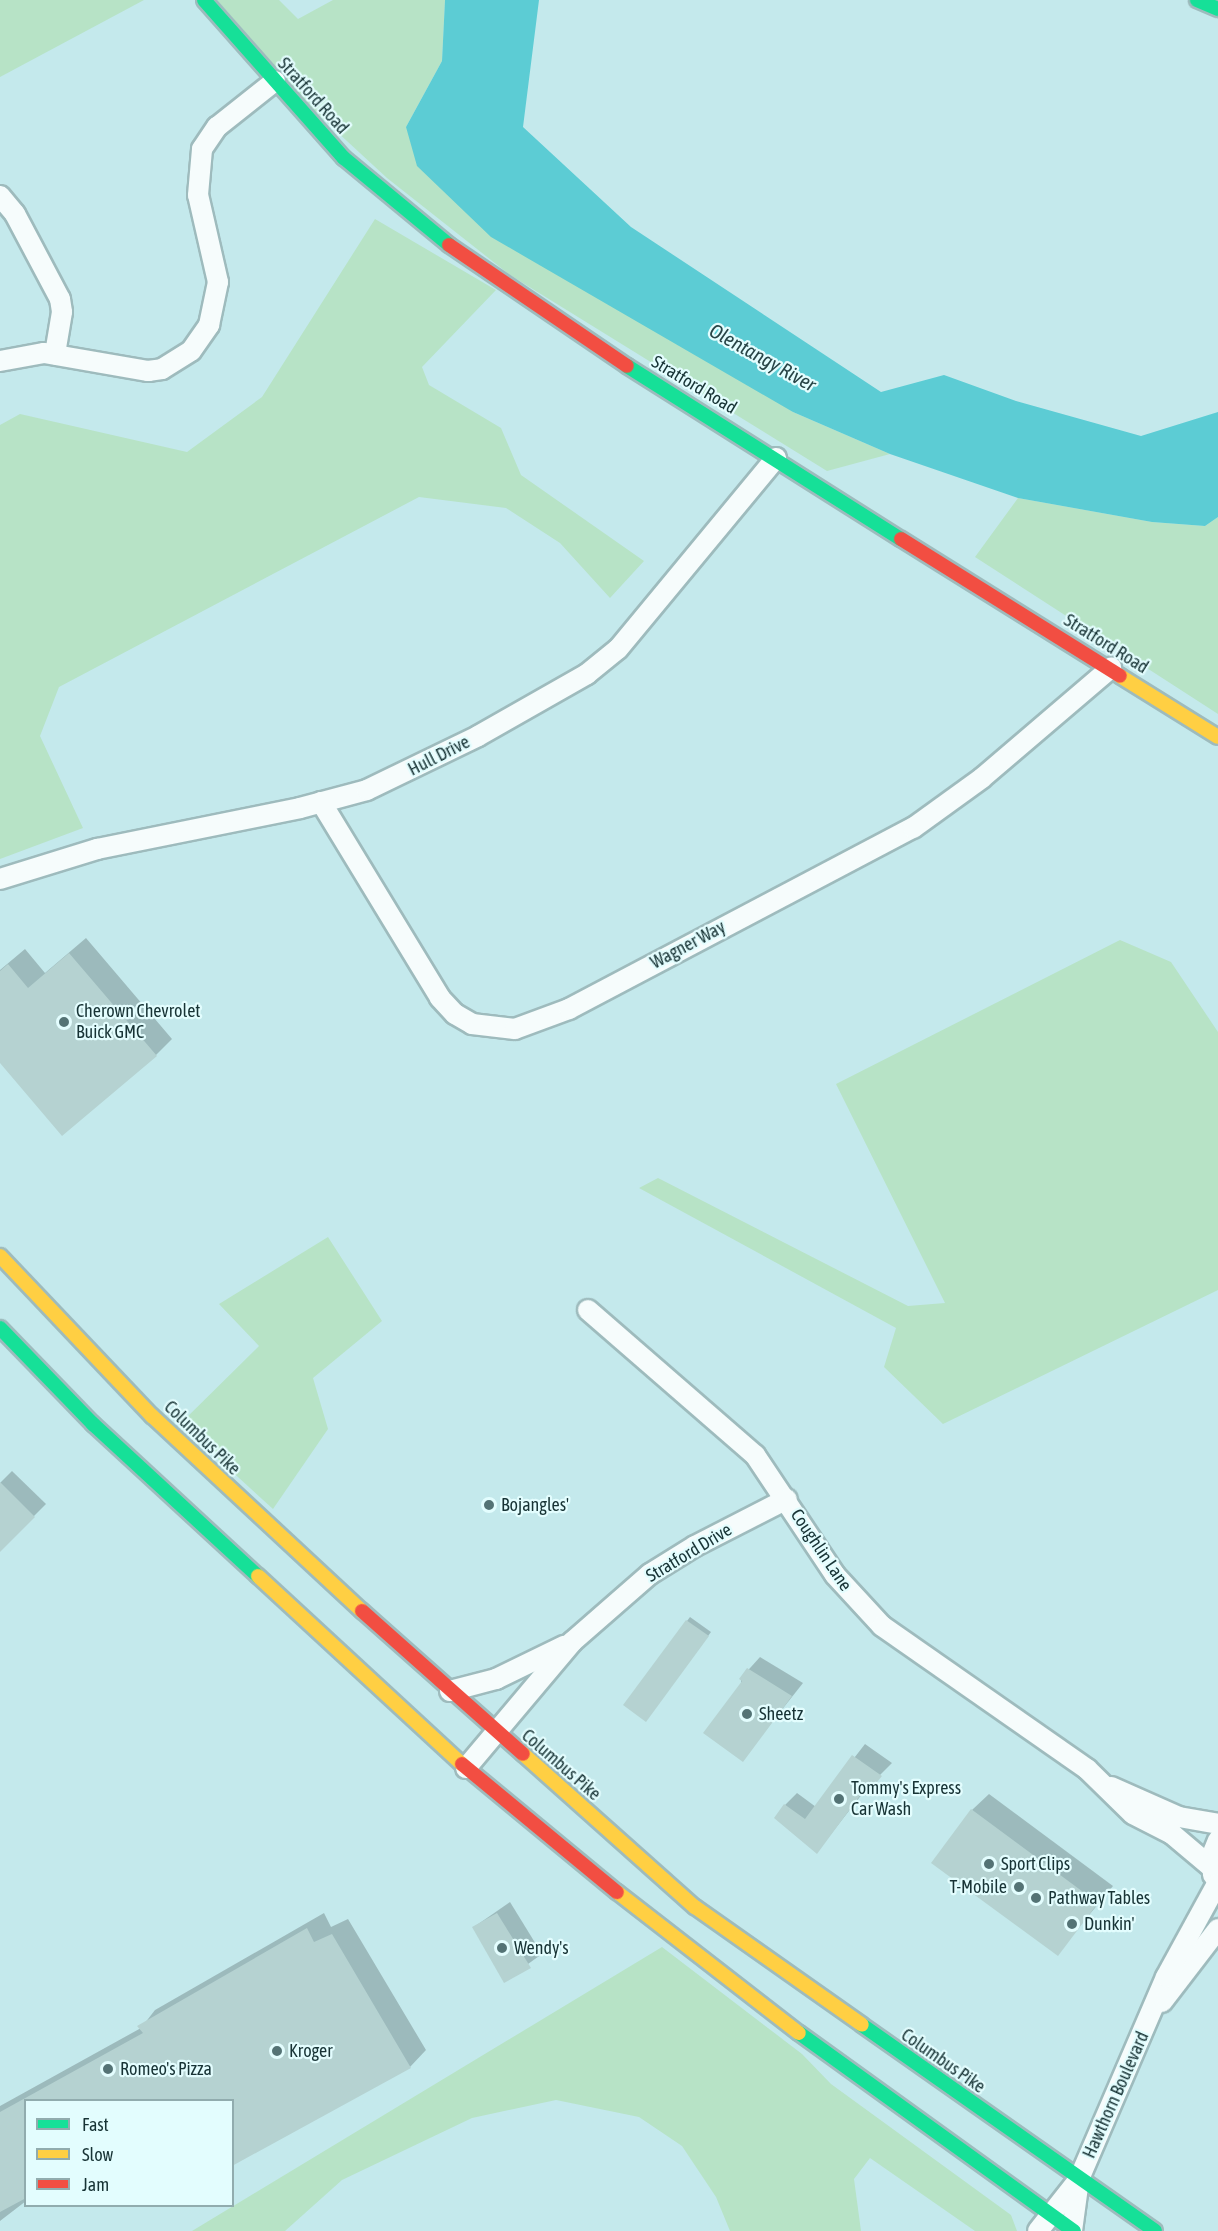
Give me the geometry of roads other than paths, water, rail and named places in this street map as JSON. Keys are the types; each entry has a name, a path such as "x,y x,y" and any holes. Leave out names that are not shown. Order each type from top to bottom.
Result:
{"main road":[{"name":"Stratford Road","path":"204,0 275,81 361,173 464,257 636,372 1218,737"},
{"path":"1197,0 1218,9"},
{"name":"Columbus Pike","path":"0,1256 152,1416 450,1691 695,1907 1155,2231"},
{"path":"0,1328 93,1424 466,1768 679,1942 821,2050 1073,2231"}],"street":[{"path":"0,361 24,354 55,354 148,371 162,369 191,351 202,339 213,311 218,282 198,195 202,149 217,128 275,81"},
{"path":"0,196 15,214 60,298 62,312 55,354"},
{"name":"Hull Drive","path":"0,879 97,849 321,802 393,780 587,674 634,632 776,458"},
{"name":"Wagner Way","path":"321,802 415,962 440,998 455,1014 472,1024 515,1029 568,1009 913,828 982,778 1111,668"},
{"name":"Coughlin Lane","path":"588,1310 754,1455 787,1499 835,1575 882,1626 1106,1785 1185,1820 1218,1824"},
{"name":"Stratford Drive","path":"466,1768 572,1642 650,1574 787,1499"},
{"name":"Stratford Drive","path":"450,1691 496,1679 572,1642"},
{"name":"Coughlin Lane","path":"1106,1785 1133,1814 1172,1834 1215,1879"},
{"name":"Hawthorn Boulevard","path":"1073,2231 1079,2179 1154,2011 1166,1977 1215,1879 1218,1840"},
{"name":"Hawthorn Boulevard","path":"1154,2011 1218,1929"},
{"name":"Hawthorn Boulevard","path":"1038,2231 1048,2213 1079,2179"}],"water":[{"name":"Olentangy River","path":"445,0 539,0 523,127 631,227 881,392 944,375 1016,401 1141,436 1218,412 1218,517 1205,526 1152,522 1018,498 890,454 793,412 491,237 417,166 406,127 442,61"}],"place":[{"name":"Cherown Chevrolet Buick GMC","path":"64,1022"},
{"name":"Bojangles'","path":"489,1505"},
{"name":"Sheetz","path":"747,1714"},
{"name":"Tommy's Express Car Wash","path":"839,1799"},
{"name":"Sport Clips","path":"989,1864"},
{"name":"T-Mobile","path":"1019,1887"},
{"name":"Pathway Tables","path":"1036,1898"},
{"name":"Dunkin'","path":"1072,1924"},
{"name":"Wendy's","path":"502,1948"},
{"name":"Kroger","path":"277,2051"},
{"name":"Romeo's Pizza","path":"108,2069"}]}
